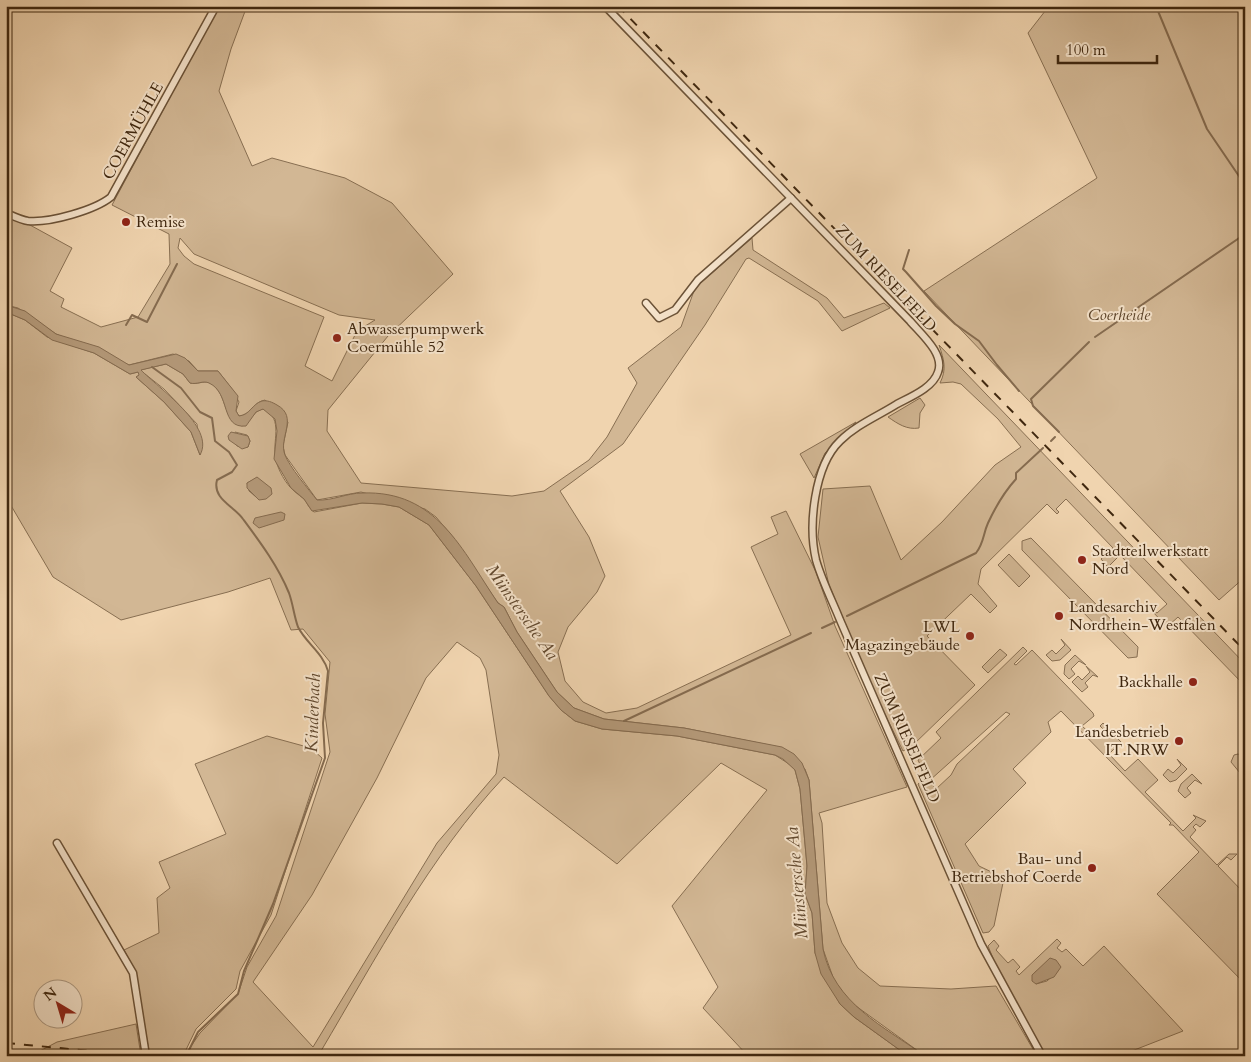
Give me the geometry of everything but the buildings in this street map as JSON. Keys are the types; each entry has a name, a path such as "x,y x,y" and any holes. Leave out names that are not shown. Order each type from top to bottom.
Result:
{"street":[{"name":"COERMÜHLE","path":"6,213 28,221 49,219 90,209 101,205 111,197 216,6"},
{"name":"ZUM RIESELFELD","path":"605,6 910,321 932,347 938,360 938,372 928,385 857,428 832,449 819,477 814,522 814,550 819,569 840,620 981,944 1042,1056"},
{"path":"646,303 659,318 675,310 698,280 791,198"},
{"path":"57,843 133,973 146,1056"}],"green space":[{"path":"219,6 247,6 231,49 219,91 252,166 272,158 345,178 392,203 453,274 388,336 328,410 327,431 361,483 512,496 544,491 589,460 607,437 637,383 628,368 681,327 695,288 752,238 753,250 827,298 844,318 884,303 890,308 842,331 818,301 749,258 746,259 705,325 623,444 560,491 589,537 605,576 597,592 568,627 558,652 565,681 583,702 606,713 637,708 791,635 751,547 778,534 771,517 786,511 816,572 835,626 907,787 819,813 822,823 827,903 842,943 858,968 880,986 951,989 996,986 1037,1056 925,1056 849,1001 834,980 823,949 809,780 805,769 779,747 684,728 604,719 574,708 557,692 517,632 504,607 498,603 452,536 436,517 425,509 361,492 317,500 285,455 283,446 288,422 265,400 239,416 236,411 239,402 218,371 198,371 189,361 173,354 129,365 56,334 18,308 6,305 6,217 30,225 72,248 50,291 64,299 61,307 101,327 138,317 170,264 169,234 112,205","holes":["180,238 194,254 339,315 375,320 357,331 332,381 305,366 324,317 194,264 178,248"]},
{"name":"Coerheide","path":"1049,6 1245,6 1245,577 1219,600 924,291 1097,178 1028,33"},
{"path":"6,312 25,320 47,337 94,353 130,374 138,372 140,375 136,377 164,402 191,432 200,455 197,424 164,389 140,370 166,364 183,374 190,383 210,383 220,394 231,418 235,423 242,426 259,410 263,409 270,413 274,418 276,431 275,453 279,468 288,484 305,500 311,509 314,512 362,503 382,504 399,507 429,525 476,586 549,696 561,710 575,721 602,729 677,736 775,755 795,770 800,789 807,866 805,894 812,913 815,953 840,1004 854,1017 908,1056 748,1056 703,1008 718,987 672,906 767,790 721,763 617,864 504,777 452,840 405,909 321,1051 323,1056 185,1055 200,1033 238,994 247,967 276,916 330,752 325,714 330,662 303,629 291,630 270,578 228,592 121,620 53,577 6,497","holes":["235,432 247,435 250,441 248,447 237,446 235,443","257,478 268,486 256,497 249,491 247,483","457,642 480,658 486,670 499,755 496,774 437,843 313,1047 253,982 312,895 377,778 426,678"]},
{"path":"939,345 1245,664 1245,686 1178,617 1167,627 1152,611 1157,613 1167,604 1120,555 1108,567 1101,559 1113,548 1066,499 1056,509 1059,512 1057,514 1047,504 981,569 978,584 997,606 990,613 971,594 927,636 975,685 912,746 903,751 877,698 829,585 818,537 823,489 870,486 901,560 942,522 995,465 1021,447 998,419 961,384 953,382 940,383 944,373 944,364"},
{"path":"920,398 925,405 920,413 919,428 907,427 888,417"},
{"path":"856,422 825,453 814,478 800,454"},
{"path":"1031,538 1138,647 1137,657 1128,658 1022,550 1022,541"},
{"path":"1009,554 1030,576 1019,587 998,565"},
{"path":"1061,639 1071,650 1060,660 1052,661 1046,655 1052,650 1056,654 1065,645"},
{"path":"1023,647 1027,651 1014,664 1016,665 1032,650 1093,713 1094,716 1082,726 1095,738 1104,730 1100,726 1103,723 1121,742 1109,754 1125,771 1138,759 1158,780 1145,792 1183,831 1196,818 1193,815 1206,821 1200,827 1196,824 1193,827 1196,830 1190,837 1217,865 1229,854 1237,854 1231,860 1227,857 1218,866 1245,894 1245,984 1157,894 1199,852 1173,825 1169,825 1171,823 1061,711 1048,722 1051,732 1013,769 1026,783 965,844 979,866 1004,878 994,926 989,932 983,933 918,784 926,777 918,760 941,738 936,732","holes":["1006,712 1010,714 957,764 951,775 936,789 929,781"]},
{"path":"1000,649 1007,655 988,673 982,667"},
{"path":"1075,655 1086,665 1079,661 1071,669 1075,674 1069,679 1064,674 1065,665"},
{"path":"1086,666 1098,677 1093,675 1085,683 1088,687 1082,692 1072,682 1078,676 1082,680 1090,672"},
{"path":"267,736 311,748 322,758 271,915 240,971 236,989 196,1029 184,1054 149,1052 136,972 124,950 159,933 157,898 170,888 159,862 226,834 195,764"},
{"path":"1238,754 1245,757 1245,779 1231,762 1234,755"},
{"path":"1177,759 1187,769 1176,780 1170,782 1163,775 1168,769 1173,773 1181,765"},
{"path":"1192,774 1202,784 1195,780 1187,788 1191,793 1185,798 1178,791 1181,784"},
{"path":"1057,939 1061,943 1057,948 1062,952 1066,949 1083,966 1104,946 1183,1031 1119,1056 1046,1056 997,968 988,946 994,940 999,946 996,950 1008,963 1013,959 1020,967 1016,971 1019,975","holes":["1040,969 1058,971 1047,981 1036,984 1035,972"]},
{"path":"136,1024 141,1056 6,1056 6,1050 38,1052 57,1042"}],"shaded area":[{"path":"6,305 25,311 56,334 99,347 129,365 176,354 185,358 198,371 218,371 238,396 236,411 239,416 246,414 262,401 277,405 287,415 284,448 287,460 317,500 356,493 388,495 410,501 428,513 445,527 459,544 498,603 504,607 517,632 557,692 574,708 604,719 684,728 782,747 794,754 802,763 809,780 823,949 829,968 849,999 862,1011 925,1056 908,1056 854,1017 840,1004 821,974 815,953 812,913 805,894 807,866 800,789 795,770 783,759 775,755 677,736 602,729 575,721 561,710 549,696 476,586 429,525 399,507 382,504 362,503 312,511 304,499 291,488 274,459 277,431 275,419 263,409 256,412 246,426 238,425 232,422 220,394 209,383 190,383 183,374 166,364 141,370 193,420 200,432 203,444 200,455 191,432 164,402 136,377 139,375 138,372 130,374 94,353 52,340 25,320 6,312"},
{"path":"231,432 248,436 250,441 248,447 242,449 229,440 228,436"},
{"path":"257,477 271,488 272,494 266,499 259,500 247,488 247,483"},
{"path":"281,512 285,514 284,520 259,528 253,523 255,518"},
{"path":"1050,958 1056,960 1061,967 1054,977 1036,984 1032,981 1032,975"}],"waterway":[{"path":"1158,11 1207,129 1245,185"},
{"path":"1095,337 1245,234"},
{"path":"909,250 903,269 936,306 955,324 979,341 1019,391"},
{"path":"126,325 132,315 147,322 177,264"},
{"path":"1059,432 1033,406 1031,399 1089,342"},
{"name":"Kinderbach","path":"152,367 181,388 200,412 212,418 215,441 229,452 237,465 232,472 217,480 216,487 218,492 225,502 243,519 274,564 289,593 298,627 318,653 328,671 323,723 325,758 273,904 244,971 238,994 198,1032 188,1052"},
{"path":"1051,441 1055,437"},
{"path":"847,616 976,553 981,546 986,527 1004,494 1016,479 1016,473 1043,448"},
{"path":"822,628 835,622"},
{"path":"624,721 811,633"}],"railway":[{"path":"618,6 1245,651"},
{"path":"6,1043 144,1056"}],"place":[{"name":"Remise","path":"126,222"},
{"name":"Abwasserpumpwerk Coermühle 52","path":"337,338"},
{"name":"Stadtteilwerkstatt Nord","path":"1082,560"},
{"name":"Landesarchiv Nordrhein-Westfalen","path":"1059,616"},
{"name":"LWL Magazingebäude","path":"970,636"},
{"name":"Backhalle","path":"1193,682"},
{"name":"Landesbetrieb IT.NRW","path":"1179,741"},
{"name":"Bau- und Betriebshof Coerde","path":"1092,868"}],"water label":[{"name":"Münstersche Aa","path":"522,612"},
{"name":"Münstersche Aa","path":"797,883"}]}
